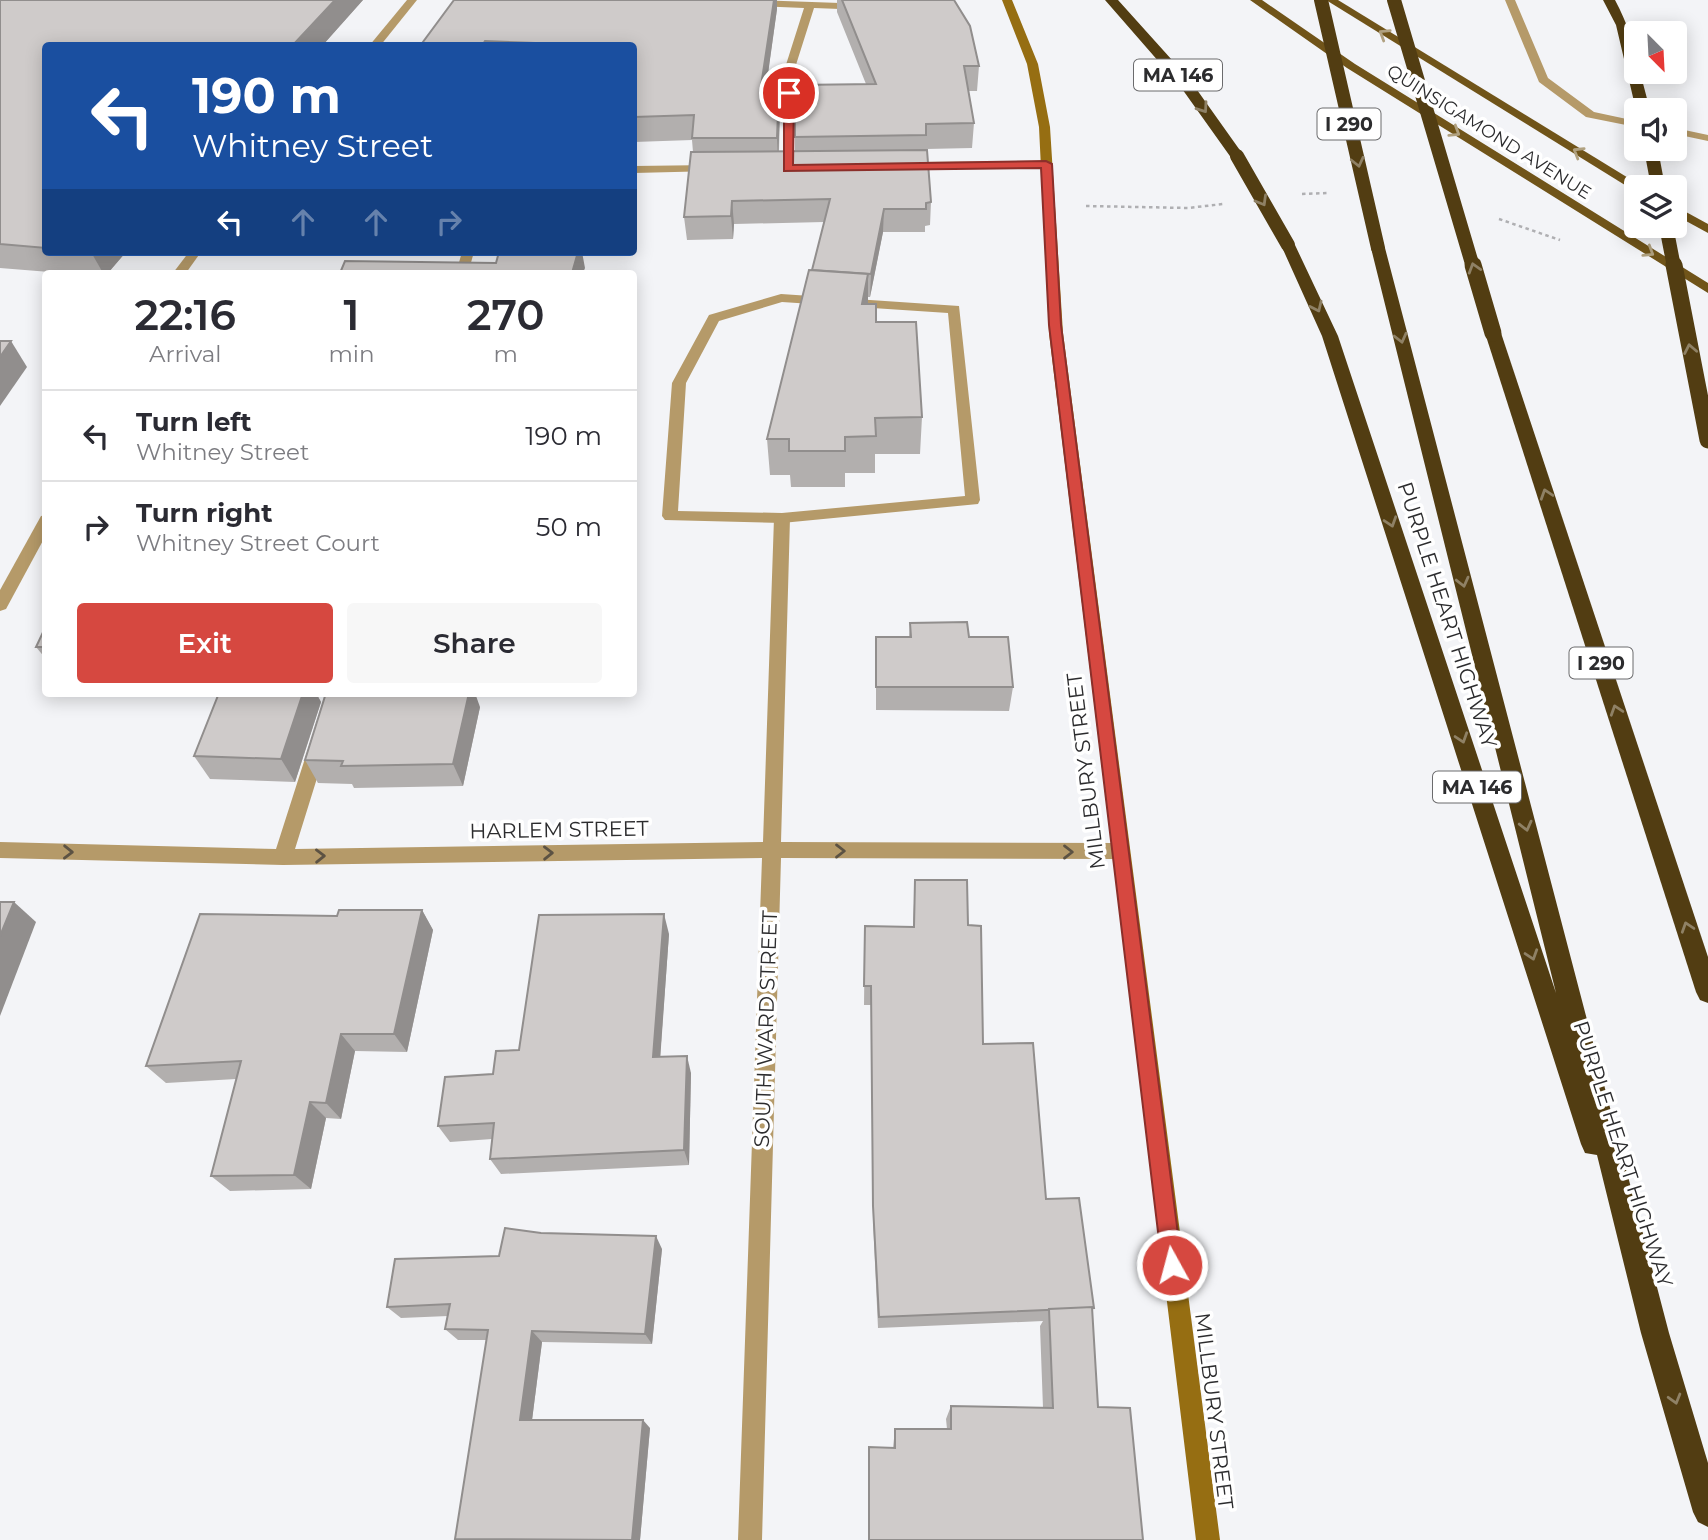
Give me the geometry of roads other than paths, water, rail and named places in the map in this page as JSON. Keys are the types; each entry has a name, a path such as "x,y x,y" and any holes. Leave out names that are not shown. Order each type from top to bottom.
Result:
{"highway":[{"name":"PURPLE HEART HIGHWAY","path":"1111,0 1185,83 1237,156 1288,245 1330,336 1655,1333"},
{"name":"I 290","path":"1321,0 1378,248 1655,1333 1708,1512"},
{"name":"I 290","path":"1394,0 1493,333 1708,992"},
{"path":"1609,0 1622,25 1641,98"},
{"path":"1668,238 1708,440"}],"main road":[{"name":"MILLBURY STREET","path":"1007,0 1017,19 1039,85 1046,123 1055,325 1119,851 1208,1540"},
{"name":"QUINSIGAMOND AVENUE","path":"1255,0 1351,66 1708,289"},
{"name":"QUINSIGAMOND AVENUE","path":"1331,0 1624,179"},
{"path":"1687,217 1708,229"}],"street":[{"path":"377,42 412,0"},
{"path":"747,3 840,6 905,0"},
{"path":"1510,0 1543,80 1590,114 1624,121"},
{"path":"774,169 794,168 789,71 810,6"},
{"path":"1687,134 1708,138"},
{"path":"888,167 1046,164"},
{"path":"637,170 719,169"},
{"path":"181,270 192,256"},
{"path":"780,298 954,309 973,500 782,519 670,516 679,383 714,318 780,298"},
{"name":"SOUTH WARD STREET","path":"750,1540 782,519"},
{"path":"0,605 42,527"},
{"path":"283,857 323,731"},
{"name":"HARLEM STREET","path":"0,850 283,857 772,851 1119,851"}]}
